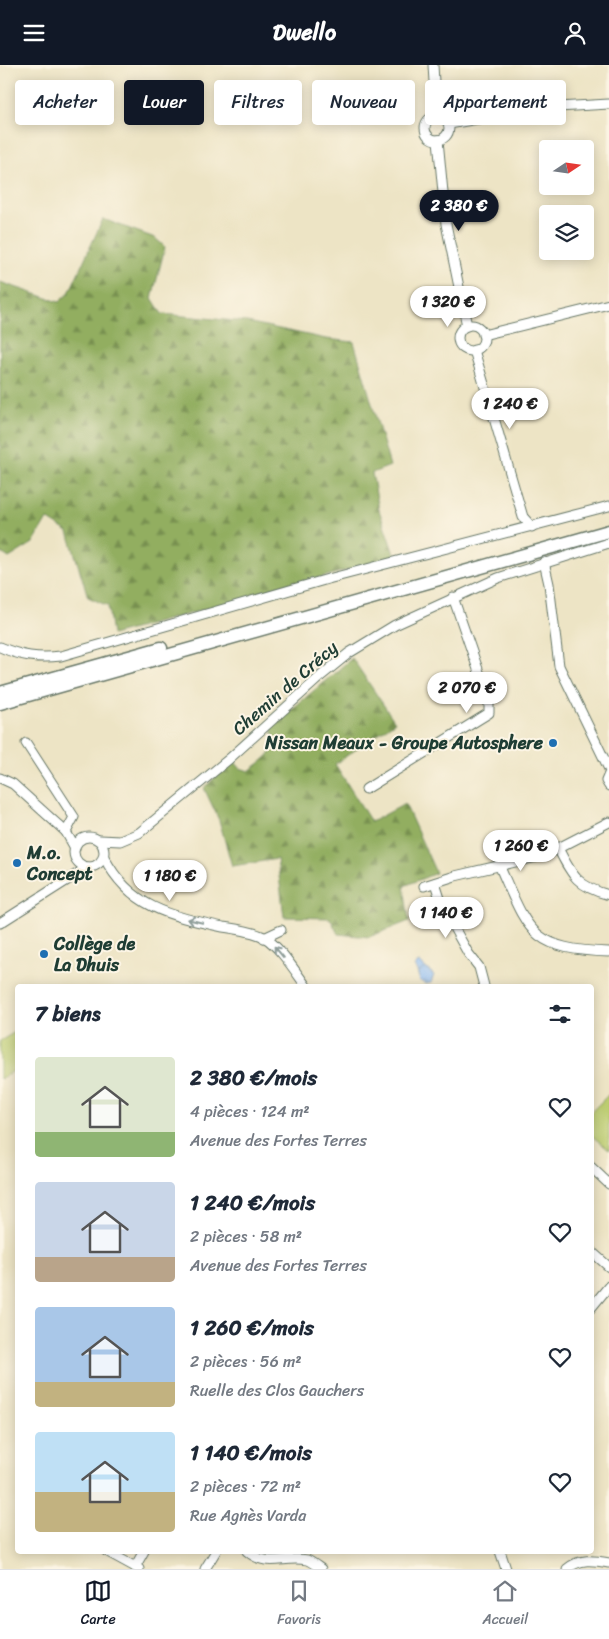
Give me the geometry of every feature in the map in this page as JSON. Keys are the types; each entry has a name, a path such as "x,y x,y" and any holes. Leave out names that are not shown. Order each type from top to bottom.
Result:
{"highway":[{"path":"2,701 609,523"},
{"path":"2,701 609,531"}],"street":[{"path":"433,65 434,80"},
{"path":"566,106 609,104"},
{"path":"426,125 429,137 438,140"},
{"path":"438,140 448,133 449,125"},
{"path":"438,140 446,224 467,326"},
{"path":"483,335 609,303"},
{"path":"467,326 479,328 483,335 480,346 474,350 463,348 458,341 460,330 467,326"},
{"path":"474,350 523,517 532,527"},
{"path":"0,647 21,655 42,659 61,656 328,579 609,506"},
{"path":"521,529 523,517"},
{"name":"Chemin de Crécy","path":"104,856 120,841 139,833 187,794 349,653 395,625 453,597 498,578 544,562 609,543"},
{"path":"544,562 549,584 559,666 609,769"},
{"path":"366,789 489,713 489,701 453,597"},
{"path":"26,743 74,817 66,832"},
{"path":"609,774 606,781 609,786"},
{"path":"0,777 13,785 66,832 75,847 71,878"},
{"path":"424,885 545,855 609,823"},
{"path":"66,832 100,840 104,847 104,856 113,873 134,897 152,908 264,937 275,947 304,984"},
{"path":"75,847 84,837"},
{"name":"Chemin de Crécy","path":"100,840 120,841"},
{"path":"558,848 570,873 580,883 596,892 609,895"},
{"path":"0,923 64,885 88,867 98,864 104,856"},
{"path":"75,858 81,865 88,867"},
{"path":"499,865 523,919 538,935 554,945 566,949 609,952"},
{"path":"435,883 443,908 468,953 479,967 483,984"},
{"path":"264,937 281,930"},
{"path":"594,1170 609,1183"},
{"path":"594,1254 609,1267"},
{"path":"594,1304 609,1285"},
{"path":"111,1554 137,1568 143,1554"},
{"path":"205,1569 214,1554"},
{"path":"251,1554 265,1564 276,1566 300,1560 321,1569"},
{"path":"501,1554 506,1569"},
{"path":"567,1569 574,1563 590,1559 609,1563"}],"green space":[{"path":"103,219 155,238 165,247 152,298 162,314 247,322 326,339 354,342 390,466 372,473 379,510 395,557 112,635 108,606 88,597 68,532 47,519 33,543 9,558 0,552 0,282 59,302 69,293"},
{"path":"352,658 395,722 335,764 371,822 405,804 436,873 404,886 409,921 369,937 338,934 330,918 284,917 277,859 232,866 219,820 204,788 233,760 240,768 249,771 266,758 273,748 274,742 271,727"},
{"path":"15,1032 15,1070 0,1079 0,1041"},
{"path":"609,1094 609,1150 594,1138 594,1109"}],"water":[{"path":"419,962 434,975 431,983 426,984 420,981 415,965"}],"place":[{"name":"Nissan Meaux - Groupe Autosphere","path":"553,743"},
{"name":"M.o. Concept","path":"17,863"},
{"name":"Collège de La Dhuis","path":"44,954"}]}
